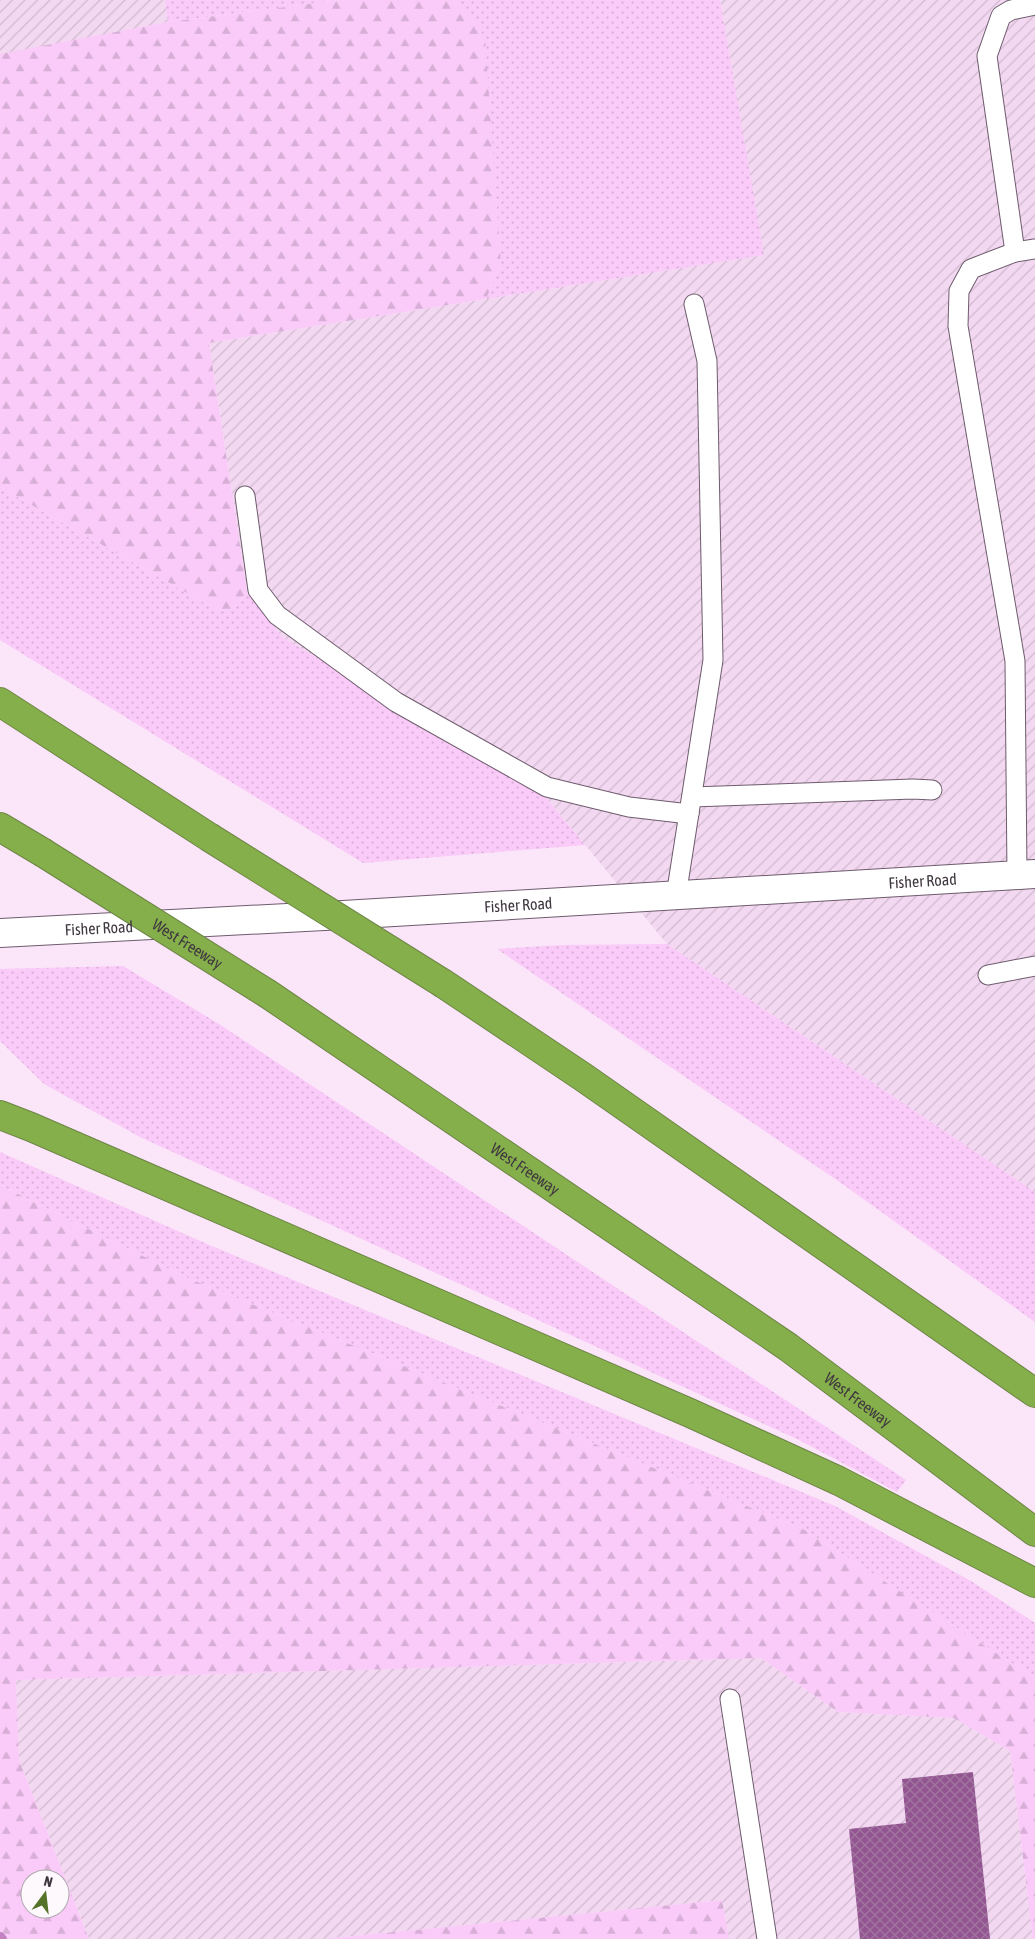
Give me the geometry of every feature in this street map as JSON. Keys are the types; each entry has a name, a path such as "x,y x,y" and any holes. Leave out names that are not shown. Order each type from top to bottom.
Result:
{"highway":[{"path":"0,702 209,837 444,984 583,1077 1035,1393"},
{"name":"West Freeway","path":"0,827 268,994 788,1348 1035,1532"},
{"path":"0,1103 31,1127"},
{"path":"0,1115 717,1425 839,1481 1035,1583"}],"main road":[{"name":"Fisher Road","path":"0,933 1026,875"}],"lane":[{"path":"1015,252 987,56 1001,16 1011,10 1035,5"},
{"path":"1026,875 1014,660 958,326 959,291 971,269 1015,252 1035,249"},
{"path":"676,896 713,660 708,361 694,304"},
{"path":"245,496 258,590 277,615 396,702 547,787 629,808 913,789 932,790"},
{"path":"988,975 1035,966"},
{"path":"730,1699 767,1939"}],"shaded area":[{"path":"0,0 165,0 168,22 0,56"},
{"path":"720,0 1035,0 1035,1192 667,944 539,789 282,637 247,592 209,343 763,255"},
{"path":"761,1658 838,1712 954,1718 1010,1751 1033,1939 729,1939 722,1900 323,1939 89,1939 70,1890 70,1869 62,1869 19,1760 16,1680"}],"green space":[{"path":"165,0 340,0 168,22"},
{"path":"340,0 453,0 475,20 485,39 501,264 486,299 209,343 247,592 234,609 219,611 0,487 0,54 168,22"},
{"path":"453,0 720,0 764,255 486,299 501,264 474,20"},
{"path":"0,487 219,611 234,609 247,592 282,637 539,789 585,845 363,863 0,640"},
{"path":"667,944 1035,1192 1035,1322 841,1183 497,949 563,945"},
{"path":"123,966 219,1024 906,1480 897,1492 799,1440 140,1137 44,1084 0,1041 0,969"},
{"path":"0,1152 207,1244 835,1506 971,1581 1035,1623 1035,1678 803,1529 183,1276 0,1185"},
{"path":"0,1185 183,1276 803,1529 1035,1678 1035,1939 1033,1939 1010,1751 954,1718 838,1712 761,1658 16,1680 19,1760 62,1869 20,1869 20,1919 70,1919 70,1890 89,1939 0,1939"},
{"path":"722,1900 729,1939 323,1939"}],"building":[{"path":"973,1772 990,1939 860,1939 849,1829 906,1823 902,1779"}]}
